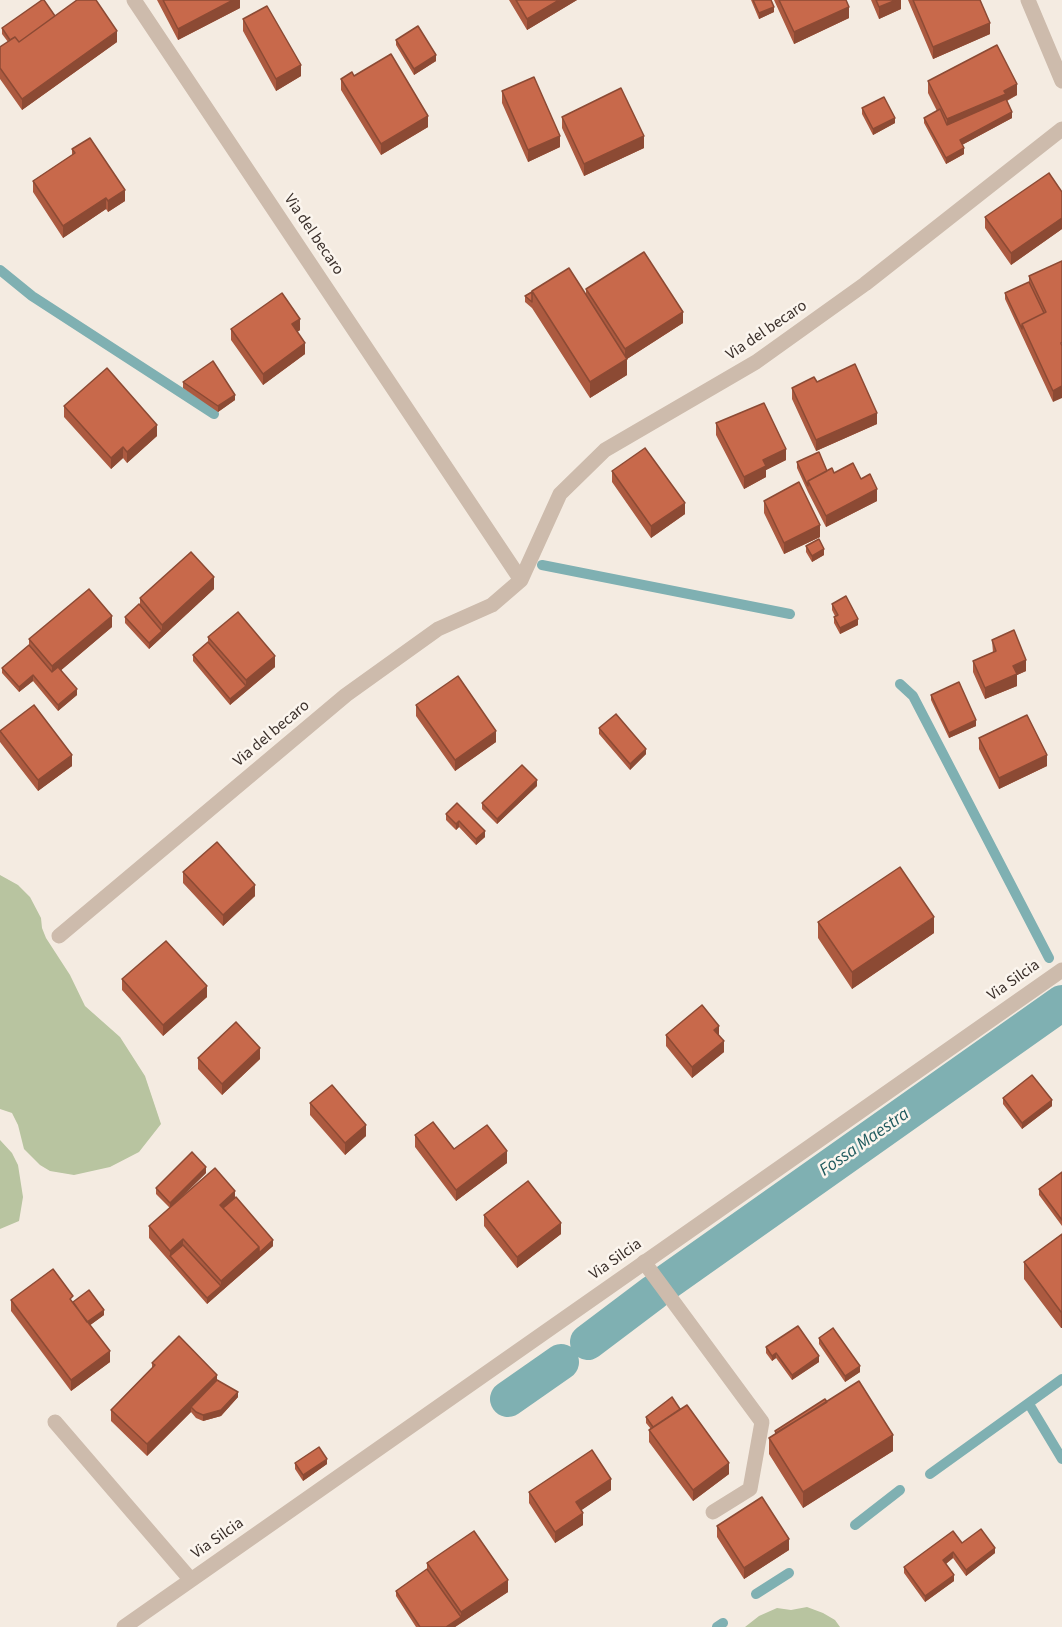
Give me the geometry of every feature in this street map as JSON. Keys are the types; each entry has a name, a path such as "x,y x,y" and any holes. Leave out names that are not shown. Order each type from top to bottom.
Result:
{"street":[{"name":"Via del becaro","path":"134,0 521,580"},
{"path":"1028,0 1062,81"},
{"name":"Via del becaro","path":"59,936 346,695 438,629 492,605 521,580 560,494 605,450 756,362 865,284 1062,129"},
{"name":"Via Silcia","path":"124,1627 647,1266 1062,970"},
{"path":"647,1266 762,1422 750,1488 713,1512"},
{"name":"Via Silcia","path":"55,1422 191,1580"}],"green space":[{"path":"0,875 18,885 30,897 41,918 46,938 70,975 85,1006 120,1037 145,1076 161,1124 139,1152 110,1167 74,1175 50,1171 40,1165 24,1149 18,1125 12,1113 0,1109"},
{"path":"0,1140 12,1153 18,1165 23,1197 19,1221 0,1229"},
{"path":"807,1607 835,1620 840,1627 745,1627 759,1616 777,1608 791,1610"}],"building":[{"path":"42,0 55,16 19,42 15,37 10,40 2,28"},
{"path":"77,0 96,0 117,31 22,99 0,68 0,47 15,37 19,42"},
{"path":"163,0 233,0 178,29"},
{"path":"516,0 559,0 527,19"},
{"path":"753,0 771,0 774,7 759,13"},
{"path":"779,0 846,0 849,7 794,32"},
{"path":"876,0 896,0 879,7"},
{"path":"913,0 980,0 990,23 933,47"},
{"path":"267,6 301,65 276,79 243,19"},
{"path":"418,26 436,55 414,69 396,40"},
{"path":"997,45 1017,84 1004,91 1006,94 947,119 928,81"},
{"path":"391,54 428,116 381,144 341,79 352,72 354,76"},
{"path":"534,77 560,136 528,150 502,91"},
{"path":"621,88 644,136 584,164 562,117"},
{"path":"884,97 895,118 873,129 862,108"},
{"path":"1006,99 1012,112 960,140 964,148 946,158 924,118 940,109 947,125"},
{"path":"90,138 125,190 108,201 106,198 63,226 33,181 75,153 72,149"},
{"path":"1049,173 1062,192 1062,218 1011,253 985,217"},
{"path":"644,252 683,312 625,349 586,289"},
{"path":"1062,261 1062,386 1053,391 1022,324 1046,312 1029,276"},
{"path":"569,268 627,359 590,382 532,291"},
{"path":"1029,282 1044,313 1022,324 1022,329 1005,293"},
{"path":"532,292 532,302 525,296"},
{"path":"282,293 300,319 292,324 305,343 263,374 231,329"},
{"path":"213,361 235,395 218,406 183,382"},
{"path":"855,364 877,413 816,440 792,388 814,377 817,382"},
{"path":"107,368 157,425 127,452 123,447 111,458 64,406"},
{"path":"764,403 786,449 763,460 766,466 744,477 716,423"},
{"path":"645,448 685,503 651,526 612,471"},
{"path":"819,452 827,471 808,481 808,486 797,462"},
{"path":"853,463 861,479 870,474 877,489 826,516 808,481 832,468 834,473"},
{"path":"799,482 820,525 784,543 764,501"},
{"path":"819,539 824,549 812,556 806,546"},
{"path":"191,552 214,577 162,625 140,598"},
{"path":"89,589 112,616 52,666 29,639"},
{"path":"846,596 858,619 840,628 834,617 838,615 832,604"},
{"path":"139,604 162,631 149,643 125,617"},
{"path":"238,612 275,656 246,680 208,637"},
{"path":"1014,630 1026,660 1013,666 1017,674 985,688 973,661 996,651 992,640"},
{"path":"208,642 246,686 230,699 193,655"},
{"path":"29,645 52,672 58,667 77,689 58,705 33,675 19,687 2,668"},
{"path":"458,676 496,731 455,760 416,705"},
{"path":"959,682 976,720 949,733 931,695"},
{"path":"34,705 72,755 38,780 0,731"},
{"path":"616,714 646,749 630,764 599,728"},
{"path":"1027,715 1047,755 999,778 979,738"},
{"path":"522,765 537,780 497,819 482,803"},
{"path":"457,803 485,831 476,839 459,821 456,824 446,814"},
{"path":"217,842 255,885 223,915 183,872"},
{"path":"900,867 934,917 852,972 818,922"},
{"path":"166,941 207,986 163,1025 122,979"},
{"path":"702,1005 719,1026 714,1030 724,1041 692,1067 666,1035"},
{"path":"236,1022 260,1048 222,1084 198,1058"},
{"path":"1032,1075 1052,1100 1022,1123 1003,1098"},
{"path":"332,1085 366,1125 345,1143 310,1103"},
{"path":"433,1122 454,1149 487,1125 507,1151 456,1190 415,1135"},
{"path":"192,1152 206,1167 170,1203 156,1188"},
{"path":"215,1168 235,1191 220,1205 259,1247 221,1281 183,1239 170,1251 149,1226"},
{"path":"1062,1172 1062,1220 1039,1189"},
{"path":"528,1181 561,1223 517,1257 484,1215"},
{"path":"236,1197 273,1240 259,1253 259,1247 223,1208"},
{"path":"1062,1234 1062,1311 1061,1312 1024,1262"},
{"path":"183,1245 221,1286 207,1298 170,1256"},
{"path":"53,1269 73,1296 70,1299 110,1351 71,1380 11,1300"},
{"path":"89,1290 104,1310 87,1322 73,1302"},
{"path":"798,1326 819,1356 792,1375 776,1353 772,1356 766,1347"},
{"path":"833,1328 860,1366 845,1376 819,1338"},
{"path":"179,1336 217,1375 147,1444 111,1410 155,1365 152,1363"},
{"path":"217,1380 238,1392 221,1410 203,1415 196,1412 191,1407"},
{"path":"859,1381 893,1435 803,1492 769,1438"},
{"path":"672,1397 680,1409 653,1427 646,1417"},
{"path":"825,1399 827,1402 776,1433 775,1431"},
{"path":"687,1405 729,1463 693,1490 649,1430"},
{"path":"319,1447 327,1459 303,1475 295,1463"},
{"path":"592,1450 611,1479 576,1502 583,1513 555,1532 529,1492"},
{"path":"762,1497 789,1539 744,1568 717,1526"},
{"path":"981,1529 995,1548 966,1570 953,1552 943,1560 954,1575 925,1596 904,1567 953,1531 962,1543"},
{"path":"474,1531 508,1580 461,1612 427,1563"},
{"path":"427,1569 461,1617 446,1627 420,1627 396,1591"}],"waterway":[{"path":"0,270 32,296 214,414"},
{"path":"542,565 790,614"},
{"path":"900,684 913,696 1049,958"},
{"name":"Fossa Maestra","path":"667,1282 1062,1003"},
{"name":"Fossa Maestra","path":"588,1342 653,1293"},
{"name":"Fossa Maestra","path":"508,1399 561,1362"},
{"path":"930,1474 1062,1379"},
{"path":"1029,1404 1062,1459"},
{"path":"855,1525 900,1490"},
{"path":"756,1594 789,1573"},
{"path":"717,1627 723,1623"}]}
